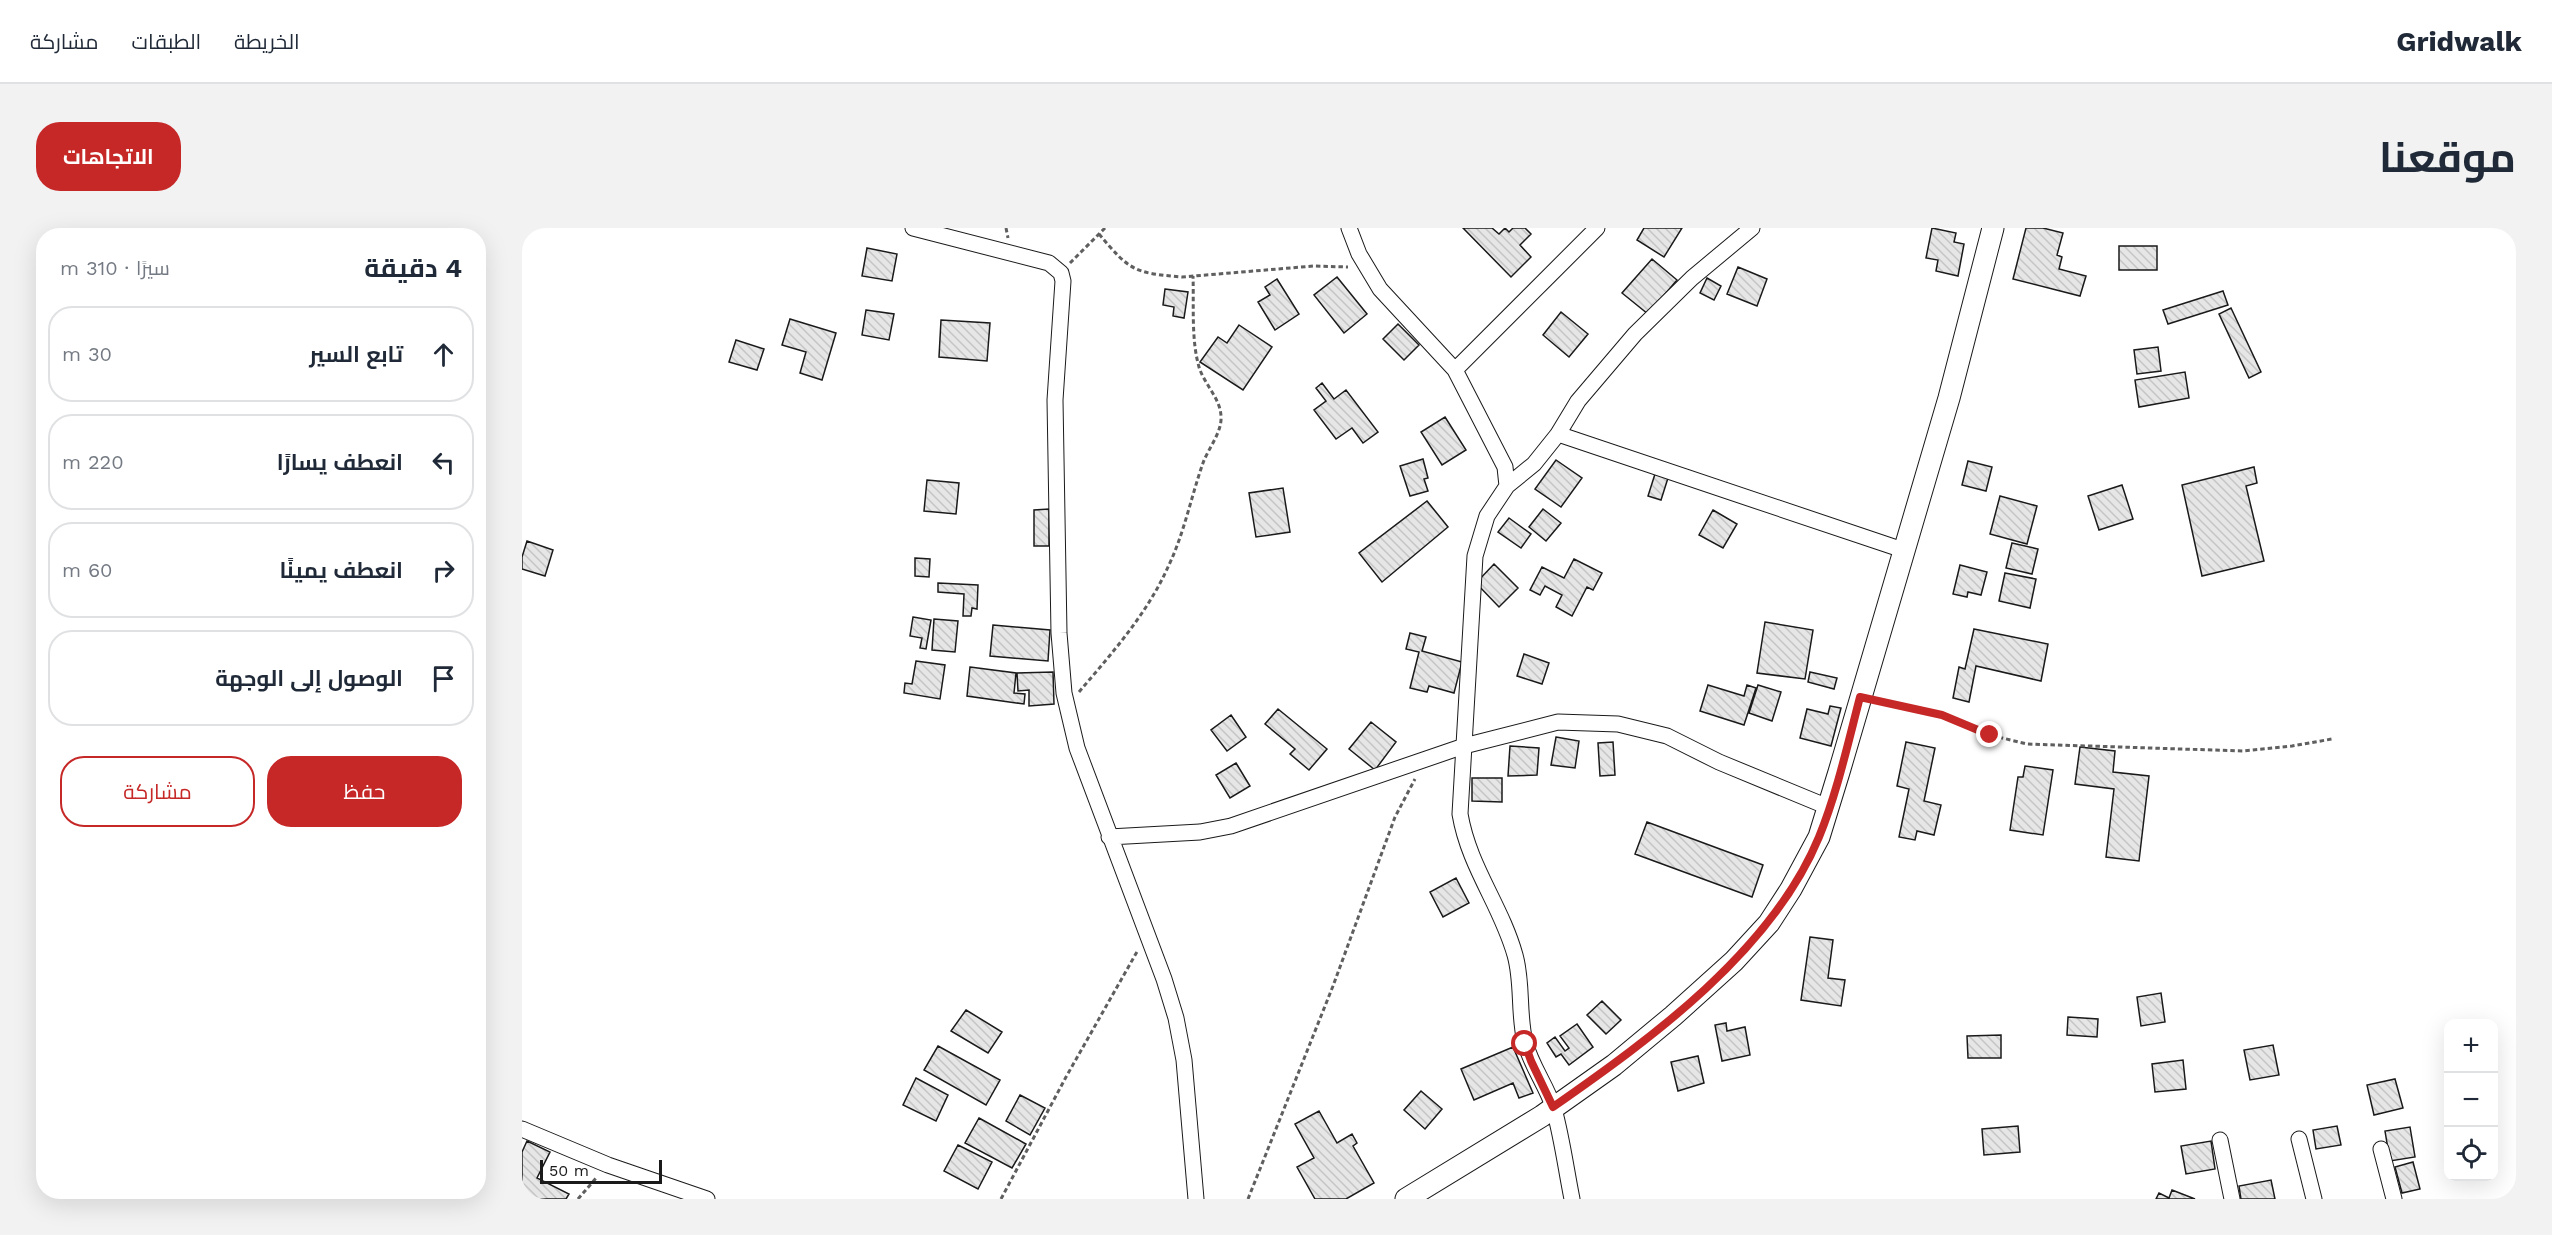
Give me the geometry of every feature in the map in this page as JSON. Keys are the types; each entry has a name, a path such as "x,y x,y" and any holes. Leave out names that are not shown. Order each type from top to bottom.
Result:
{"street":[{"path":"913,228 1049,263 1061,273 1063,281 1055,400 1059,633 1067,706 1077,748 1164,979 1176,1017 1184,1060 1196,1199"},
{"path":"1349,228 1366,267 1380,290 1455,370 1505,467 1507,486"},
{"path":"1455,370 1597,228"},
{"path":"1572,1199 1553,1107 1525,1044 1516,957 1508,934 1471,858 1460,814 1475,556 1487,516 1507,486 1534,464 1558,434 1578,400 1635,334 1692,278 1752,228"},
{"path":"1406,1199 1553,1107 1614,1065 1734,961 1769,923 1791,889 1819,837 1948,398 1993,228"},
{"path":"1558,434 1903,550"},
{"path":"1109,837 1200,832 1231,826 1464,746 1558,722 1618,724 1667,736 1719,762 1828,807"},
{"path":"522,1129 609,1165 707,1199"},
{"path":"2299,1139 2314,1199"},
{"path":"2220,1140 2232,1199"},
{"path":"2381,1149 2394,1199"}],"path":[{"path":"1061,273 1105,228"},
{"path":"1100,234 1130,267 1161,275 1193,276 1313,266 1366,267"},
{"path":"1067,706 1125,638 1160,584 1169,565 1204,461 1220,425 1222,416 1219,404 1199,368 1193,276"},
{"path":"1860,697 1942,715 1990,735 2027,744 2243,751 2332,739"},
{"path":"1248,1199 1334,986 1395,817 1426,759"},
{"path":"1001,1199 1066,1077 1146,936"},
{"path":"578,1199 609,1165"}],"building":[{"path":"1463,228 1492,228 1499,234 1505,228 1509,232 1513,228 1525,228 1531,234 1520,245 1531,257 1511,277"},
{"path":"1644,228 1682,228 1664,257 1637,240"},
{"path":"1932,228 1956,233 1954,242 1964,244 1958,276 1936,271 1938,260 1926,258"},
{"path":"2026,228 2043,228 2063,233 2057,255 2062,257 2059,269 2086,276 2080,296 2013,279"},
{"path":"2119,246 2157,246 2157,270 2119,270"},
{"path":"867,248 897,254 892,281 862,276"},
{"path":"1652,259 1677,280 1648,314 1622,293"},
{"path":"1738,267 1767,279 1757,306 1727,294"},
{"path":"1337,277 1367,314 1344,333 1314,295"},
{"path":"1707,278 1721,286 1714,300 1700,293"},
{"path":"1277,279 1299,314 1275,330 1258,302 1270,295 1265,287"},
{"path":"1165,289 1188,292 1184,318 1173,316 1174,307 1163,305"},
{"path":"2223,291 2228,305 2168,324 2163,310"},
{"path":"2231,308 2261,372 2249,378 2219,314"},
{"path":"866,310 894,314 889,340 862,335"},
{"path":"1561,312 1588,334 1569,357 1543,335"},
{"path":"790,319 836,333 822,380 800,373 806,352 782,345"},
{"path":"941,320 990,323 987,361 939,357"},
{"path":"1398,324 1419,345 1404,360 1383,339"},
{"path":"1239,325 1272,347 1243,390 1200,362 1218,337 1227,343"},
{"path":"736,340 764,349 757,370 729,362"},
{"path":"2158,347 2161,371 2137,374 2134,350"},
{"path":"2185,372 2189,398 2139,407 2135,380"},
{"path":"1322,383 1334,399 1346,390 1378,432 1363,443 1352,428 1336,439 1314,410 1326,401 1316,388"},
{"path":"1445,417 1466,450 1442,465 1421,432"},
{"path":"1423,459 1428,478 1424,479 1428,491 1410,496 1400,466"},
{"path":"1556,460 1582,478 1561,507 1535,489"},
{"path":"1968,461 1992,467 1986,491 1962,485"},
{"path":"2254,467 2257,483 2246,486 2264,561 2202,576 2182,485"},
{"path":"1655,474 1668,478 1661,500 1648,496"},
{"path":"927,480 959,483 956,514 924,511"},
{"path":"2122,485 2133,519 2099,530 2088,496"},
{"path":"1283,488 1290,532 1256,537 1249,493"},
{"path":"2000,496 2037,506 2027,544 1990,534"},
{"path":"1427,501 1448,527 1382,582 1359,553"},
{"path":"1049,509 1049,546 1034,546 1034,510"},
{"path":"1543,509 1561,523 1546,541 1529,527"},
{"path":"1713,510 1737,524 1723,548 1699,535"},
{"path":"1509,518 1531,534 1521,548 1498,532"},
{"path":"527,541 553,550 545,576 522,569 522,557"},
{"path":"2012,543 2038,549 2032,574 2006,568"},
{"path":"915,558 930,559 929,577 915,576"},
{"path":"1574,559 1602,573 1593,590 1587,587 1572,616 1556,607 1562,595 1545,586 1540,595 1530,590 1542,567 1564,578"},
{"path":"1494,564 1518,588 1499,607 1476,583"},
{"path":"1960,565 1987,572 1981,595 1968,592 1967,597 1953,594"},
{"path":"2005,573 2036,579 2030,608 1999,601"},
{"path":"938,583 978,585 977,609 972,608 971,616 963,616 964,594 938,592"},
{"path":"913,617 931,620 926,649 920,648 922,638 910,636"},
{"path":"934,619 958,621 955,652 932,650"},
{"path":"1765,622 1813,630 1805,679 1757,673"},
{"path":"993,625 1050,630 1048,661 990,656"},
{"path":"1974,629 2048,644 2041,681 1976,666 1969,702 1953,698 1959,667 1965,669"},
{"path":"1410,633 1426,637 1422,651 1462,662 1454,693 1429,686 1427,692 1410,688 1419,652 1406,649"},
{"path":"1524,654 1549,663 1542,684 1517,676"},
{"path":"916,661 945,665 940,699 904,693 905,683 912,684"},
{"path":"970,667 1016,673 1014,693 1025,694 1024,704 967,696"},
{"path":"1053,672 1054,704 1029,706 1029,690 1018,691 1017,673"},
{"path":"1810,672 1837,678 1834,689 1808,682"},
{"path":"1708,685 1744,696 1747,685 1756,688 1744,725 1700,711"},
{"path":"1758,685 1781,692 1772,721 1749,713"},
{"path":"1830,706 1841,708 1831,746 1800,738 1807,709 1828,714"},
{"path":"1278,709 1327,749 1309,770 1290,754 1295,749 1265,724"},
{"path":"1231,715 1246,737 1227,751 1211,730"},
{"path":"1371,722 1396,742 1375,770 1349,749"},
{"path":"1556,737 1579,741 1575,768 1551,765"},
{"path":"1613,742 1615,775 1600,776 1598,743"},
{"path":"1906,742 1935,748 1924,801 1941,805 1934,835 1917,831 1915,840 1899,837 1909,789 1897,786"},
{"path":"1510,746 1539,748 1537,775 1508,776"},
{"path":"2080,747 2115,751 2113,772 2149,776 2139,861 2106,857 2114,789 2075,784"},
{"path":"1236,763 1250,786 1230,798 1216,775"},
{"path":"2025,766 2053,770 2043,835 2010,830 2018,777 2023,777"},
{"path":"1472,778 1502,778 1502,802 1472,801"},
{"path":"1647,822 1763,865 1752,897 1635,854"},
{"path":"1456,878 1469,903 1443,917 1430,892"},
{"path":"1810,937 1833,940 1828,978 1845,980 1841,1006 1801,1000"},
{"path":"2161,993 2165,1022 2141,1026 2137,997"},
{"path":"1602,1001 1621,1020 1606,1034 1587,1015"},
{"path":"966,1010 1002,1032 988,1053 951,1031"},
{"path":"2068,1017 2098,1019 2097,1037 2067,1035"},
{"path":"1726,1023 1727,1031 1745,1027 1750,1055 1722,1061 1715,1025"},
{"path":"1577,1024 1593,1047 1569,1065 1561,1054 1556,1057 1547,1043 1555,1037 1565,1051 1569,1048 1560,1036"},
{"path":"2001,1035 2001,1058 1968,1058 1967,1036"},
{"path":"2273,1045 2279,1075 2250,1080 2244,1050"},
{"path":"938,1046 1000,1080 986,1105 924,1070"},
{"path":"1513,1047 1533,1093 1519,1098 1513,1083 1474,1100 1461,1069"},
{"path":"1698,1056 1704,1083 1678,1091 1671,1062"},
{"path":"2183,1060 2186,1089 2155,1092 2152,1064"},
{"path":"916,1078 948,1095 936,1121 903,1105"},
{"path":"2395,1079 2403,1108 2374,1115 2367,1085"},
{"path":"1421,1091 1442,1109 1425,1129 1404,1110"},
{"path":"1020,1095 1045,1108 1030,1135 1006,1121"},
{"path":"1319,1111 1337,1143 1352,1134 1357,1143 1353,1146 1374,1183 1346,1199 1315,1199 1297,1167 1314,1158 1295,1124"},
{"path":"979,1118 1026,1144 1012,1168 965,1143"},
{"path":"2018,1126 2020,1152 1984,1155 1982,1129"},
{"path":"2337,1126 2341,1145 2316,1149 2313,1130"},
{"path":"2410,1127 2415,1157 2390,1161 2385,1131"},
{"path":"527,1141 550,1152 537,1178 569,1194 566,1199 522,1199 522,1152"},
{"path":"2211,1141 2215,1169 2186,1174 2181,1146"},
{"path":"958,1145 992,1162 978,1189 944,1171"},
{"path":"2413,1162 2420,1189 2402,1193 2395,1167"},
{"path":"2271,1180 2275,1199 2241,1199 2239,1186"},
{"path":"2172,1190 2195,1199 2156,1199 2159,1193 2169,1198"}],"route":[{"path":"1525,1044 1553,1107 1614,1065 1734,961 1769,923 1791,889 1819,837 1860,697 1942,715 1990,735"}]}
